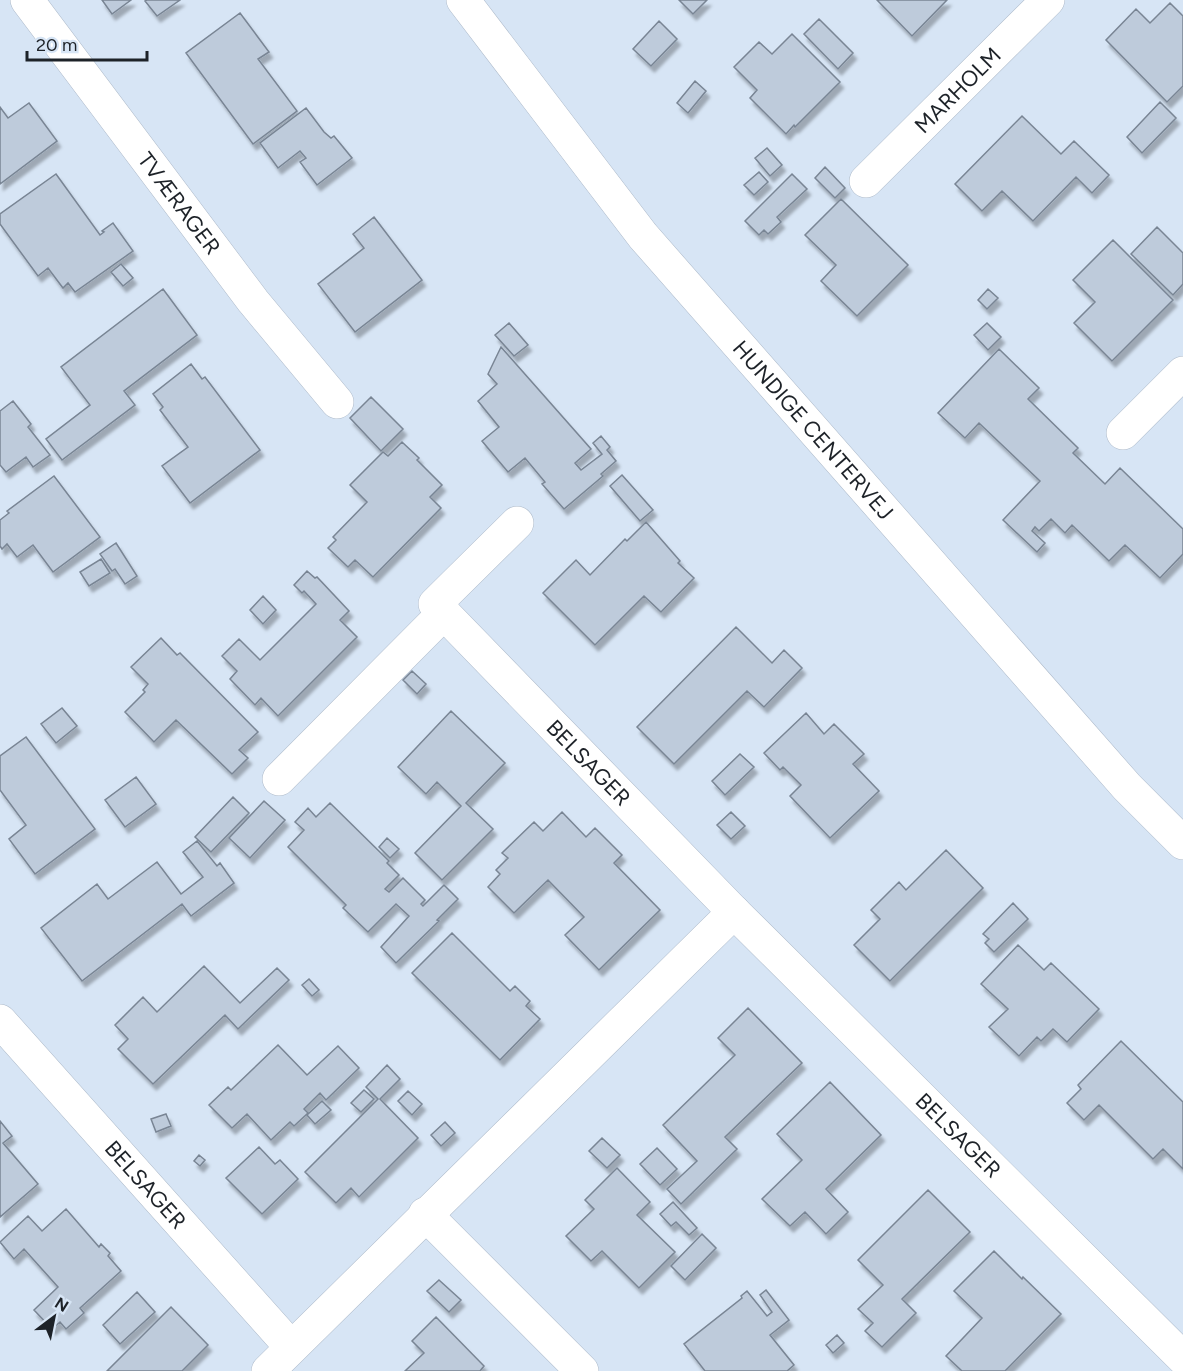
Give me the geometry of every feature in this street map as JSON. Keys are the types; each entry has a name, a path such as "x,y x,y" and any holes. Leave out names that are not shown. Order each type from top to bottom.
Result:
{"street":[{"name":"TVÆRAGER","path":"27,0 253,301 337,402"},
{"name":"HUNDIGE CENTERVEJ","path":"463,0 643,236 1127,787 1183,843"},
{"name":"MARHOLM","path":"866,181 1048,0"},
{"path":"1123,433 1183,373"},
{"path":"279,779 444,614 435,604 517,523"},
{"name":"BELSAGER","path":"444,614 734,912 1183,1358"},
{"path":"268,1371 734,912"},
{"name":"BELSAGER","path":"0,1021 291,1347"},
{"path":"425,1214 582,1371"}],"building":[{"path":"102,0 131,0 112,14"},
{"path":"180,0 157,16 145,1"},
{"path":"679,0 707,0 693,14"},
{"path":"877,0 947,0 912,36"},
{"path":"1170,3 1183,16 1183,86 1167,102 1106,40 1136,9 1150,23"},
{"path":"240,13 269,52 258,59 297,111 253,144 186,53"},
{"path":"819,19 853,53 838,69 804,34"},
{"path":"659,21 677,39 651,66 633,49"},
{"path":"792,34 840,82 786,134 750,98 757,90 734,67 759,42 772,54"},
{"path":"695,81 706,91 688,113 677,103"},
{"path":"1160,102 1176,118 1142,153 1127,137"},
{"path":"29,103 57,141 0,184 0,107 8,118"},
{"path":"306,108 324,132 331,138 334,136 352,158 317,185 300,162 306,158 300,151 278,168 260,143"},
{"path":"1022,116 1061,154 1074,141 1109,175 1092,193 1076,177 1033,221 1002,191 982,211 955,184"},
{"path":"767,148 782,165 770,176 755,158"},
{"path":"825,167 845,188 835,198 815,178"},
{"path":"759,172 768,182 754,195 744,185"},
{"path":"56,174 100,235 113,223 133,251 75,292 68,283 63,288 48,268 38,276 0,224 0,214"},
{"path":"792,174 807,189 777,217 781,222 768,234 764,230 759,235 745,221"},
{"path":"841,199 908,265 857,316 821,281 836,265 805,235"},
{"path":"374,217 422,280 355,332 318,284 364,248 353,234"},
{"path":"1157,227 1183,253 1183,284 1173,295 1131,254"},
{"path":"1113,240 1173,300 1112,361 1074,323 1095,302 1073,280"},
{"path":"121,264 133,278 123,286 111,272"},
{"path":"163,289 197,335 124,391 135,405 62,460 46,439 90,405 61,367"},
{"path":"988,289 998,298 987,309 978,300"},
{"path":"509,323 528,345 514,356 495,335"},
{"path":"987,323 1001,337 988,350 974,335"},
{"path":"501,347 591,449 575,463 581,470 602,454 593,443 601,436 610,447 607,450 616,461 601,474 603,476 564,509 542,484 545,482 525,458 508,472 482,441 499,427 478,401 497,384 488,374"},
{"path":"999,349 1039,388 1028,399 1078,448 1073,453 1105,484 1120,468 1183,529 1183,554 1160,578 1125,545 1109,561 1072,525 1065,533 1051,519 1039,531 1035,527 1032,531 1045,543 1037,552 1003,520 1040,481 979,423 965,438 938,413"},
{"path":"191,364 202,379 205,377 260,450 190,503 162,466 188,447 160,410 163,407 153,394"},
{"path":"371,397 403,429 381,451 350,418"},
{"path":"13,401 31,424 28,427 50,455 33,467 26,457 6,472 0,465 0,411"},
{"path":"402,442 442,485 430,497 441,508 373,577 355,560 348,567 328,548 336,540 333,537 367,502 350,485 383,452 388,456"},
{"path":"622,475 653,510 640,521 610,486"},
{"path":"54,476 100,537 53,572 33,545 17,557 7,544 2,549 0,520 9,513 7,511"},
{"path":"646,522 680,561 678,563 694,578 661,612 644,596 595,645 543,593 576,560 590,575 625,539 627,541"},
{"path":"116,543 137,576 125,584 115,569 112,571 100,554"},
{"path":"101,559 110,573 89,586 80,572"},
{"path":"307,571 315,578 317,577 349,611 340,620 357,637 278,716 261,698 255,705 230,679 237,671 222,656 239,639 260,660 316,604 304,591 302,593 294,585"},
{"path":"263,596 276,610 263,624 250,610"},
{"path":"736,627 772,663 784,650 802,668 764,707 747,691 674,764 637,727"},
{"path":"161,638 177,655 180,653 258,732 239,750 248,758 232,774 176,720 154,742 125,712 145,692 143,690 148,684 131,667"},
{"path":"412,671 426,684 417,694 403,680"},
{"path":"62,708 77,726 56,743 41,724"},
{"path":"451,711 505,763 466,803 493,829 442,880 415,853 461,806 437,782 426,794 398,767"},
{"path":"806,713 824,734 834,724 864,754 853,764 879,791 830,838 790,796 801,785 783,767 780,770 764,753"},
{"path":"26,737 95,829 35,874 9,839 26,825 0,790 0,756"},
{"path":"740,754 754,767 725,795 712,781"},
{"path":"136,777 156,804 125,827 105,800"},
{"path":"233,797 249,813 211,852 195,837"},
{"path":"264,801 285,820 250,858 229,838"},
{"path":"330,803 389,861 387,863 399,875 385,889 389,892 403,878 425,900 421,904 423,906 444,885 458,899 396,963 381,947 409,916 396,904 368,932 343,908 346,905 288,847 304,830 295,822 308,808 316,817"},
{"path":"562,812 586,837 595,828 622,855 614,863 660,910 599,970 565,935 584,917 548,880 514,913 488,887 500,874 496,870 508,858 502,853 534,822 543,831"},
{"path":"731,812 745,826 731,839 717,825"},
{"path":"387,838 399,849 390,858 379,847"},
{"path":"197,841 217,866 220,863 234,883 191,916 182,904 82,981 41,928 97,884 108,899 157,862 181,894 203,877 183,852"},
{"path":"946,850 983,888 890,981 854,945 880,919 871,910 899,882 906,890"},
{"path":"1013,903 1028,919 994,952 985,943 989,939 983,934"},
{"path":"452,933 510,991 515,986 530,1001 526,1006 540,1019 500,1060 412,973"},
{"path":"1018,945 1044,970 1051,963 1099,1009 1067,1042 1053,1029 1041,1041 1037,1037 1019,1056 989,1027 1008,1009 981,984"},
{"path":"204,966 240,1003 277,968 289,980 238,1029 225,1015 153,1084 118,1049 128,1039 115,1025 143,997 157,1012"},
{"path":"309,979 319,990 312,996 302,985"},
{"path":"748,1008 802,1063 725,1137 737,1149 681,1204 667,1189 697,1161 663,1125 735,1055 718,1038"},
{"path":"1121,1041 1183,1102 1183,1169 1163,1149 1153,1159 1099,1105 1084,1120 1067,1103 1081,1089 1078,1085"},
{"path":"278,1045 307,1075 338,1046 359,1068 326,1100 320,1093 304,1109 308,1113 294,1126 290,1122 271,1140 247,1114 232,1128 209,1105 228,1087 231,1090"},
{"path":"387,1065 400,1079 380,1099 418,1138 359,1197 351,1188 336,1203 305,1172 378,1099 366,1087"},
{"path":"830,1082 881,1135 826,1189 848,1212 826,1234 805,1212 790,1226 762,1199 802,1160 777,1134"},
{"path":"364,1090 374,1099 361,1112 351,1103"},
{"path":"408,1091 422,1104 412,1115 398,1101"},
{"path":"322,1101 331,1110 315,1124 307,1115"},
{"path":"166,1114 171,1126 156,1132 151,1119"},
{"path":"0,1121 12,1136 3,1143 38,1184 0,1217"},
{"path":"445,1122 455,1133 441,1146 431,1135"},
{"path":"602,1138 620,1155 607,1168 589,1151"},
{"path":"259,1147 275,1164 280,1160 298,1179 262,1214 226,1178"},
{"path":"657,1148 677,1169 660,1185 640,1164"},
{"path":"199,1155 205,1160 200,1166 194,1161"},
{"path":"617,1168 650,1202 637,1215 675,1252 639,1288 602,1251 591,1261 566,1236 594,1209 585,1200"},
{"path":"928,1190 970,1232 902,1299 916,1313 882,1347 865,1331 873,1323 858,1309 883,1285 858,1260"},
{"path":"673,1202 697,1228 689,1235 676,1222 671,1226 660,1214"},
{"path":"66,1209 99,1247 101,1244 110,1253 108,1256 121,1271 80,1308 84,1313 66,1329 60,1322 52,1329 34,1310 58,1287 24,1249 14,1259 0,1242 28,1216 42,1231"},
{"path":"702,1234 716,1248 685,1280 671,1266"},
{"path":"994,1251 1061,1314 1005,1371 962,1371 946,1356 982,1318 954,1291"},
{"path":"439,1280 461,1300 449,1312 427,1291"},
{"path":"766,1290 789,1320 770,1335 794,1365 787,1371 705,1371 684,1344 742,1298 741,1296 747,1291 767,1316 772,1312 760,1295"},
{"path":"137,1292 155,1312 120,1344 103,1325"},
{"path":"171,1307 208,1345 182,1371 107,1371"},
{"path":"436,1317 484,1366 480,1371 405,1371 424,1353 412,1341"},
{"path":"837,1335 844,1343 833,1353 826,1345"}]}
